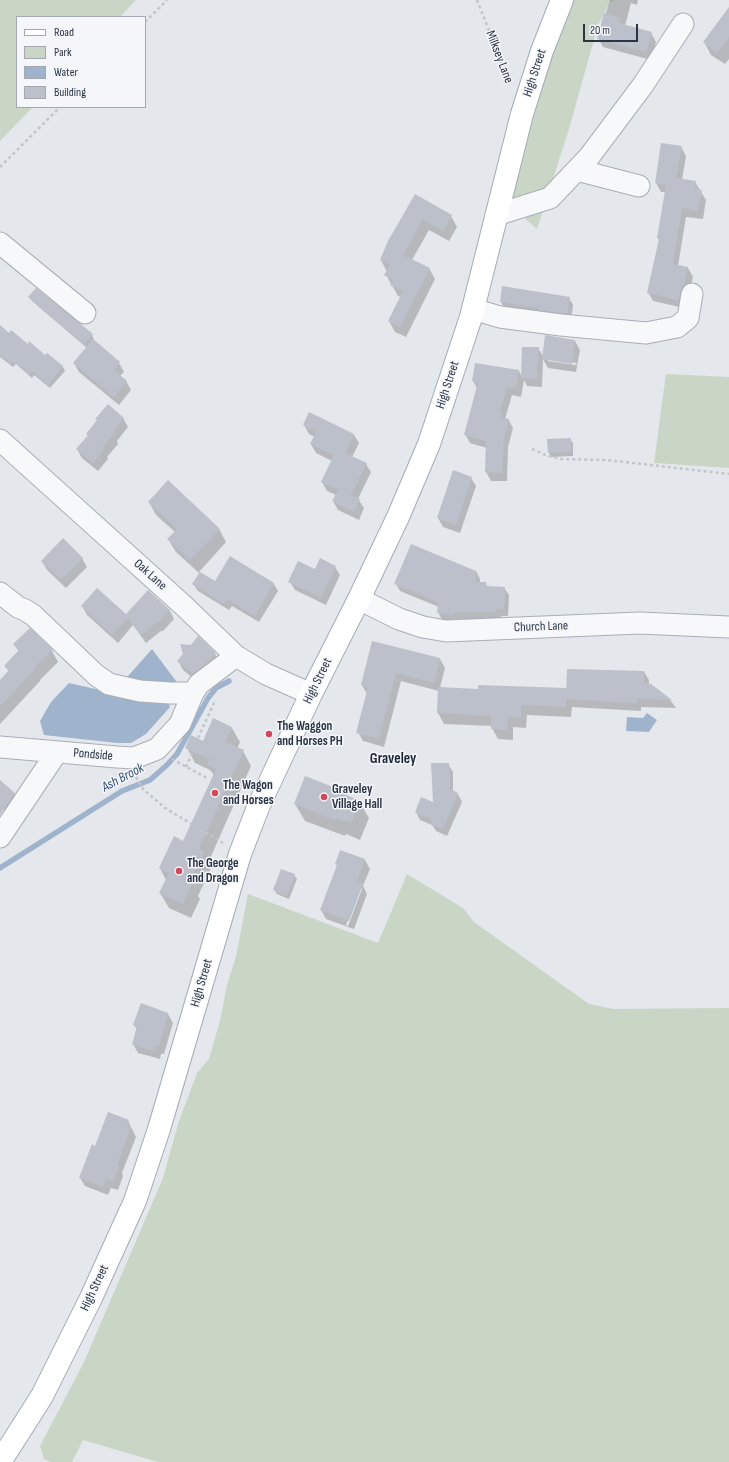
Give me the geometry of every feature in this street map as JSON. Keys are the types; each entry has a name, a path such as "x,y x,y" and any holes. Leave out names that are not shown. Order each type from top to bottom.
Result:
{"main road":[{"name":"High Street","path":"0,1462 42,1396 91,1298 135,1201 159,1129 240,854 259,805 311,694 398,517 428,444 473,310 522,114 542,51 562,0"}],"street":[{"path":"496,216 550,198 589,157 638,91 683,24"},
{"path":"577,170 640,186"},
{"path":"0,243 85,313"},
{"path":"473,310 507,318 568,326 646,333 677,327 688,318 692,294"},
{"name":"Oak Lane","path":"0,440 184,606 236,656 256,670 311,694"},
{"path":"0,593 18,607 33,615 96,675 110,684 140,691 170,694 193,693"},
{"name":"Church Lane","path":"359,599 399,619 423,627 446,631 640,623 729,627"},
{"name":"Pondside","path":"0,747 134,758 151,752 157,748 180,724 193,693 199,684 236,656"},
{"path":"0,837 57,752"}],"path":[{"path":"146,21 167,0"},
{"name":"Milksey Lane","path":"477,0 510,84"},
{"path":"0,167 59,108"},
{"path":"532,449 548,456 562,459 607,460 729,474"},
{"path":"198,738 214,703 217,704"},
{"path":"186,767 193,751"},
{"path":"176,761 207,778"},
{"path":"135,774 143,789 165,808 240,854"}],"green space":[{"path":"0,0 136,0 121,16 16,16 16,108 32,108 0,141"},
{"path":"568,0 616,0 610,2 598,25 569,129 537,229 510,205 516,152"},
{"path":"666,374 729,377 729,468 654,463"},
{"path":"407,874 463,908 474,922 589,1004 613,1009 729,1008 729,1462 158,1462 83,1440 72,1462 51,1462 44,1459 40,1446 83,1364 163,1178 178,1124 197,1073 209,1059 220,1021 227,985 236,956 248,894 378,943"}],"water":[{"path":"152,649 176,681 165,695 170,707 146,734 131,743 117,743 44,735 40,721 51,702 69,683 113,693"},
{"path":"647,713 657,720 649,732 626,731 627,717 643,718"}],"building":[{"path":"729,7 729,37 717,53 703,42"},
{"path":"604,13 620,18 619,23 652,32 646,52 597,39"},
{"path":"661,143 682,146 676,178 696,181 694,189 702,190 698,211 682,208 673,264 688,267 679,300 647,293 659,239 657,238 666,185 655,183"},
{"path":"415,194 452,215 443,231 423,219 403,255 430,268 400,327 388,321 403,291 390,285 393,280 384,275 390,265 380,260 388,241"},
{"path":"502,286 570,297 567,314 500,302"},
{"path":"36,288 93,334 84,344 28,297"},
{"path":"0,325 9,333 11,330 28,344 29,341 45,355 47,353 63,366 48,385 32,371 29,374 13,361 10,364 0,355"},
{"path":"545,335 575,340 572,364 542,359"},
{"path":"93,339 120,362 114,370 127,381 114,397 73,363"},
{"path":"522,347 539,347 537,379 521,378"},
{"path":"475,363 519,370 516,388 507,387 500,412 502,413 501,417 509,419 504,438 502,473 485,472 486,441 464,435 478,382 472,381"},
{"path":"108,404 124,418 112,433 114,434 102,448 104,449 93,463 76,449 88,435 86,434 97,420 95,419"},
{"path":"309,412 354,434 345,453 367,463 351,495 360,499 354,512 332,501 338,490 321,482 334,455 310,444 316,432 303,425"},
{"path":"571,438 571,452 548,453 547,439"},
{"path":"453,470 472,477 456,525 437,518"},
{"path":"168,480 220,529 190,560 167,539 177,529 148,502"},
{"path":"63,538 83,558 61,580 41,561"},
{"path":"411,544 476,571 475,582 486,582 486,586 505,587 504,609 497,609 497,612 455,612 454,615 437,613 438,602 394,584"},
{"path":"230,556 274,583 255,616 227,599 224,604 192,584 200,572 215,581"},
{"path":"320,558 336,566 321,597 288,582 298,561 315,569"},
{"path":"97,588 126,614 148,590 170,610 158,623 141,635 128,618 112,635 81,606"},
{"path":"30,628 53,650 34,668 35,669 0,706 0,680 9,670 4,666 19,650 13,644"},
{"path":"198,636 216,653 208,662 193,674 177,661 183,654 180,644 191,645"},
{"path":"372,641 440,658 434,683 396,673 379,738 356,733 368,687 361,685"},
{"path":"567,669 644,671 644,683 651,684 672,700 637,698 637,703 566,699"},
{"path":"478,685 566,688 566,707 521,705 521,718 508,717 507,730 491,729 491,716 437,713 438,687 478,689"},
{"path":"213,718 232,727 225,742 244,750 199,848 204,851 189,882 192,884 183,904 159,893 169,873 159,868 174,836 183,841 216,769 207,765 210,759 185,748 191,735 203,741"},
{"path":"431,763 449,763 450,789 458,793 443,829 430,824 432,820 415,812 421,797 433,802"},
{"name":"Graveley Village Hall","path":"305,776 346,792 345,795 360,800 351,823 336,818 335,820 294,804"},
{"path":"0,780 15,793 0,815"},
{"path":"340,850 365,859 357,882 363,884 349,921 320,910 337,865 335,864"},
{"path":"281,869 295,874 287,896 273,890"},
{"path":"141,1003 168,1013 159,1046 156,1046 155,1051 132,1045 137,1026 133,1025"},
{"path":"108,1112 129,1120 127,1126 131,1127 117,1165 119,1166 113,1182 106,1179 103,1187 79,1178 92,1144 95,1146"}],"waterway":[{"name":"Ash Brook","path":"0,868 122,791 150,780 177,754 208,698 216,688 229,681"}],"place":[{"name":"The Waggon and Horses PH","path":"269,734"},
{"name":"The Wagon and Horses","path":"215,793"},
{"name":"Graveley Village Hall","path":"324,797"},
{"name":"The George and Dragon","path":"179,871"}],"district":[{"name":"Graveley","path":"393,759"}]}
